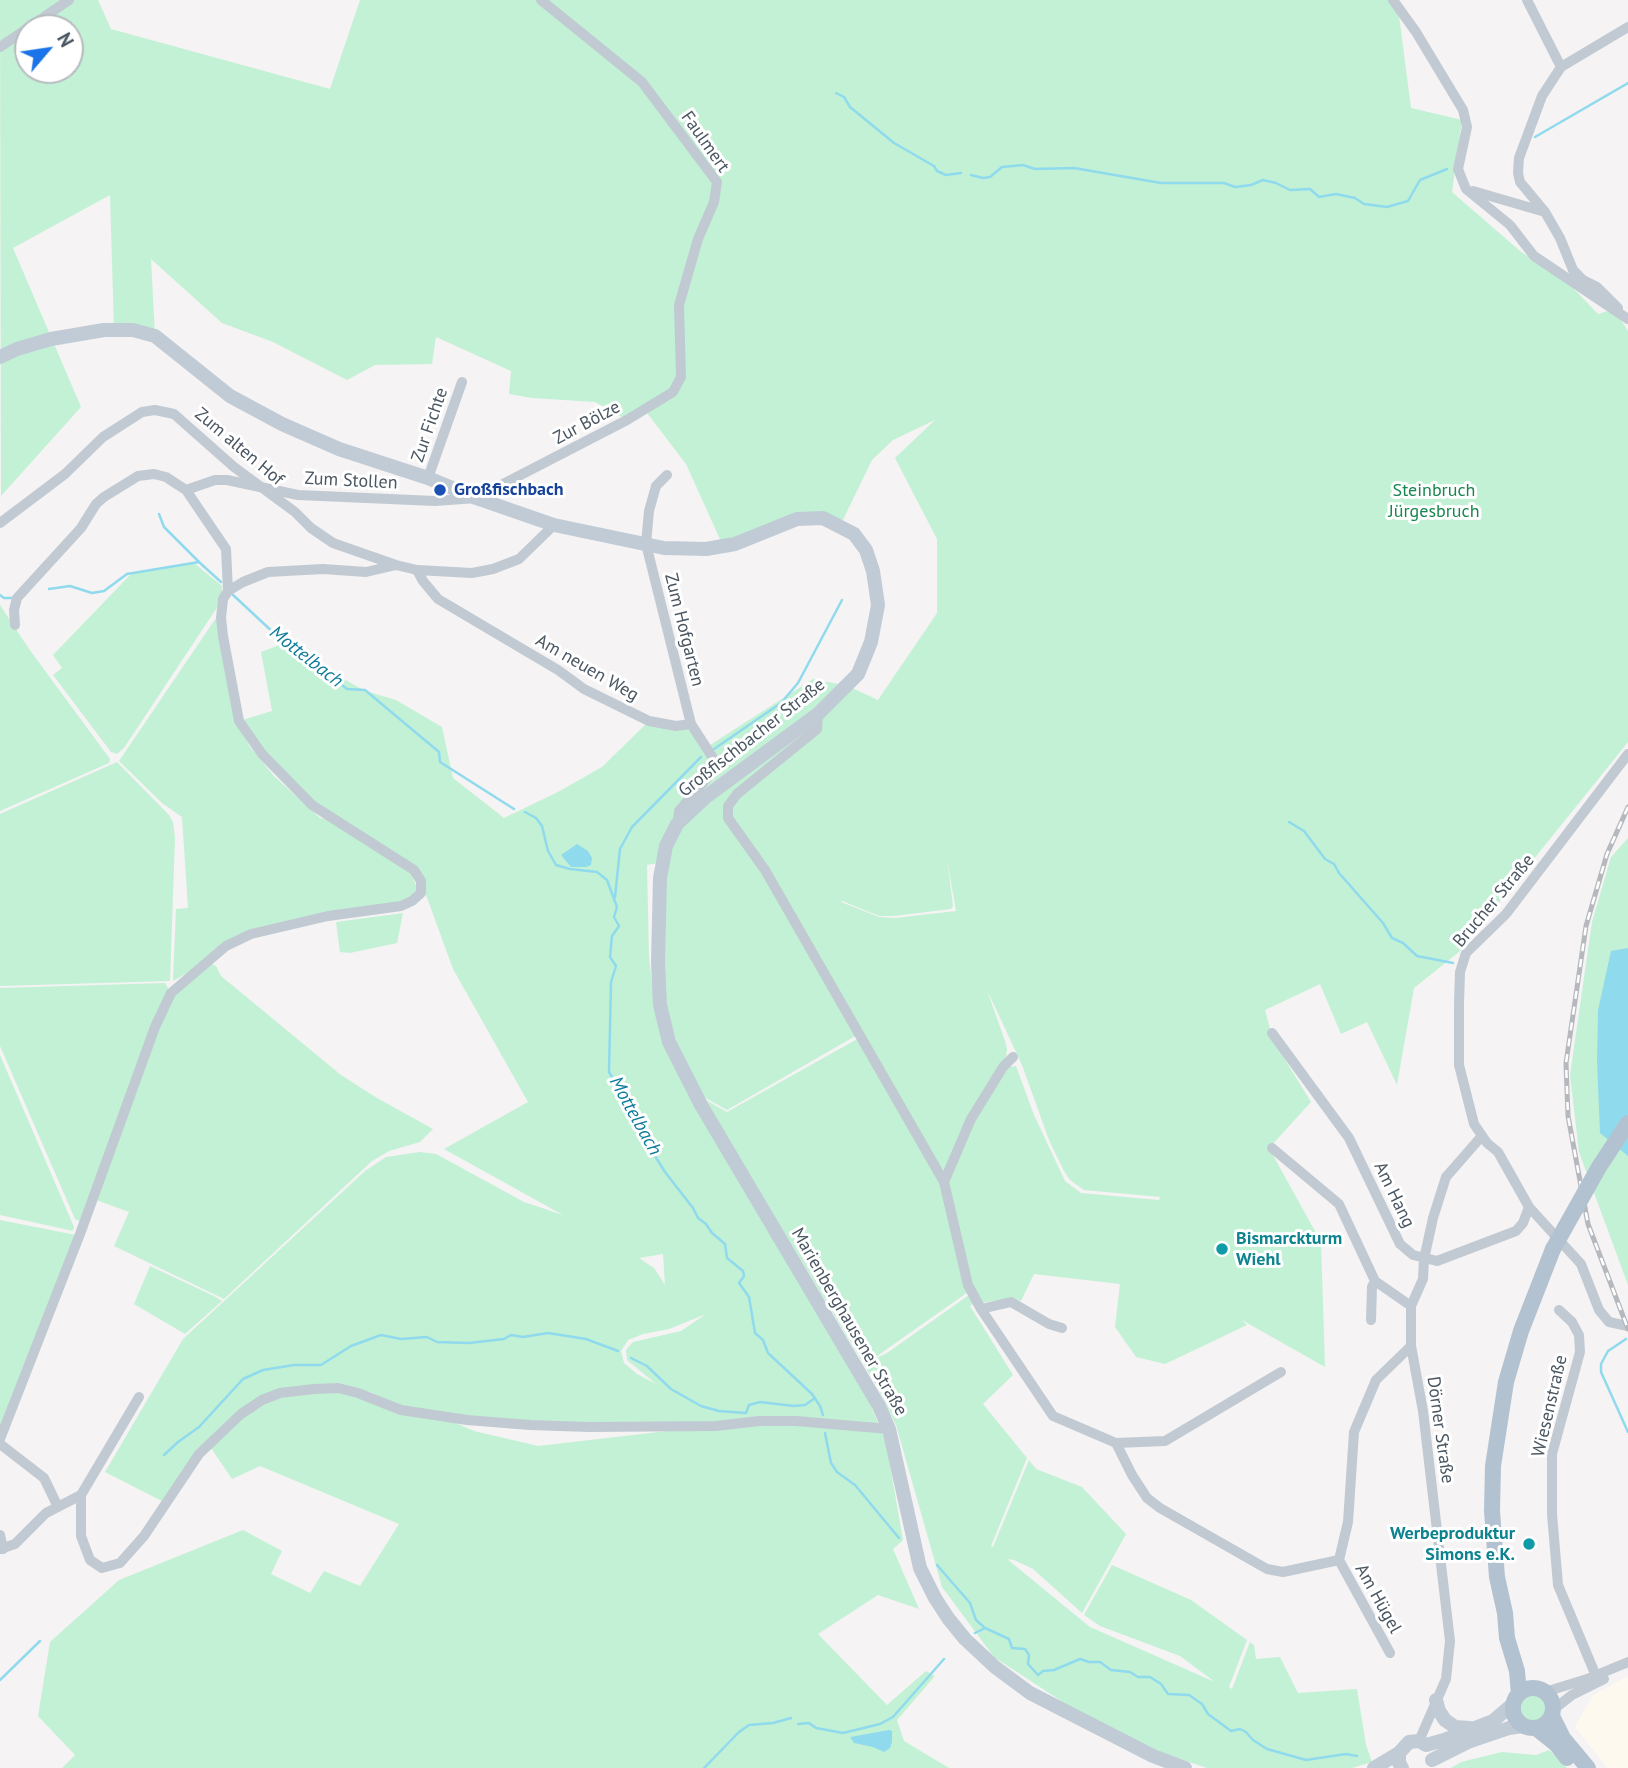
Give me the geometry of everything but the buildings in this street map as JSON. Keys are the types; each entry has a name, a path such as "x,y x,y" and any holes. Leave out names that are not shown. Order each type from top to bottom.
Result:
{"main road":[{"name":"Großfischbacher Straße","path":"0,356 51,339 104,330 143,332 155,336 175,350 230,397 282,424 339,449 554,524 664,548 706,549 735,544 797,519 822,518 854,534 866,550 873,571 878,605 871,642 858,674 818,714 707,796 677,824"},
{"name":"Marienberghausener Straße","path":"677,824 666,846 660,878 658,916 660,1004 669,1042 701,1105 879,1406 889,1429 920,1568 935,1598 965,1639 995,1667 1030,1693 1153,1755 1185,1768"},
{"path":"1576,1768 1556,1744 1514,1716 1517,1671 1507,1637 1497,1577 1492,1511 1493,1466 1499,1416 1521,1331 1553,1250 1599,1167 1628,1123"},
{"path":"1505,1613 1516,1634 1528,1669 1553,1703 1553,1713 1563,1738 1588,1768"},
{"path":"1374,1768 1399,1753 1409,1742 1422,1743 1493,1721 1528,1689 1542,1690"},
{"path":"1436,1700 1445,1720 1455,1727 1475,1728"},
{"path":"1430,1764 1468,1742 1509,1728 1546,1724 1553,1713"},
{"path":"1422,1743 1432,1754 1430,1764"},
{"path":"1399,1753 1402,1768"}],"street":[{"path":"0,47 69,0"},
{"name":"Faulmert","path":"541,0 642,82 717,182 714,202 698,239 679,305 682,352"},
{"path":"1393,0 1416,32 1463,110 1467,127 1458,169 1466,189 1510,225 1534,257 1628,318"},
{"path":"1528,0 1561,67"},
{"path":"1628,27 1561,67 1542,96 1519,158 1518,173 1520,182 1545,212 1560,237 1573,270 1583,280 1597,287 1628,318"},
{"path":"1466,189 1545,212"},
{"name":"Zur Bölze","path":"476,498 627,420 673,392 681,377 682,352"},
{"name":"Zur Fichte","path":"428,478 461,382"},
{"name":"Zum alten Hof","path":"0,523 65,474 103,437 142,412 155,410 174,414 234,467 333,543 396,565 417,570 472,573 494,569 519,559 554,524"},
{"path":"15,625 14,610 18,598 82,528 96,504 138,476 154,474 166,477 186,490 226,549 228,591"},
{"path":"646,544 649,511 656,486 667,475"},
{"name":"Zum Stollen","path":"186,490 215,480 227,480 298,495 421,501 476,498"},
{"name":"Zum Hofgarten","path":"646,544 691,724"},
{"path":"0,1439 80,1234 155,1027 171,993 226,946 251,934 328,916 401,906 421,893 421,881 414,870 312,805 261,754 239,721 221,618 223,599 228,591 268,572 323,569 366,572 396,565"},
{"name":"Am neuen Weg","path":"417,570 438,599 558,670 584,689 649,721 676,726 691,724"},
{"path":"818,714 817,729 737,794 728,806 729,818 765,870 944,1182 968,1285 981,1309 1053,1416 1116,1443 1165,1441 1281,1372"},
{"path":"677,824 679,811 715,769 713,758 691,724"},
{"name":"Brucher Straße","path":"1628,754 1506,914 1466,953 1460,972 1459,1065 1474,1124 1481,1136 1498,1152 1530,1207 1581,1264 1599,1310 1609,1322 1628,1326"},
{"name":"Am Hang","path":"1272,1032 1349,1138 1399,1244 1423,1259"},
{"path":"944,1182 971,1119 1003,1067 1013,1057"},
{"name":"Dörner Straße","path":"1422,1743 1446,1678 1450,1641 1427,1446 1411,1346 1411,1306 1423,1279 1423,1259 1446,1177 1481,1136"},
{"path":"1272,1148 1339,1204 1375,1281 1411,1306"},
{"path":"1423,1259 1437,1261 1516,1231 1530,1207"},
{"path":"1371,1320 1372,1287 1375,1281"},
{"path":"981,1309 1011,1301 1049,1324 1062,1328"},
{"name":"Wiesenstraße","path":"1559,1310 1572,1322 1579,1335 1580,1352 1552,1454 1552,1514 1557,1582 1596,1676"},
{"path":"1116,1443 1147,1498 1267,1569 1283,1572 1339,1560 1348,1522 1354,1432 1376,1380 1411,1346"},
{"path":"139,1397 81,1495 81,1536 90,1560 102,1568 120,1563 144,1536 199,1454 241,1414 262,1400 280,1394 338,1388 401,1410 467,1420 530,1425 716,1426 759,1421 796,1421 889,1429"},
{"path":"0,1444 44,1478 58,1507"},
{"path":"0,1535 1,1549 15,1544 46,1513 81,1495"},
{"name":"Am Hügel","path":"1339,1560 1390,1653"},
{"path":"1542,1690 1596,1676 1628,1662"},
{"path":"1553,1713 1572,1695 1628,1668"}],"shaded area":[{"path":"1628,1676 1628,1768 1607,1768 1575,1727 1593,1695"}],"green space":[{"name":"Steinbruch Jürgesbruch","path":"0,0 98,0 111,29 330,89 360,0 1397,0 1411,108 1462,120 1452,192 1520,251 1572,287 1598,314 1614,309 1628,331 1628,742 1459,952 1414,988 1397,1085 1367,1022 1341,1034 1320,984 1265,1010 1273,1040 1311,1102 1269,1148 1321,1242 1325,1367 1242,1320 1247,1325 1165,1364 1136,1357 1115,1327 1120,1284 1034,1274 1021,1301 1011,1298 981,1303 968,1275 947,1184 952,1166 974,1121 1008,1067 1016,1066 1034,1115 1065,1181 1081,1193 1159,1200 1160,1197 1084,1190 1070,1180 1049,1140 1022,1065 987,990 1005,1041 1006,1057 973,1110 947,1167 938,1169 781,894 774,891 857,1035 727,1110 702,1096 680,1053 664,1002 663,891 667,861 647,865 649,957 656,1017 672,1057 751,1199 861,1382 886,1442 903,1540 893,1549 919,1609 878,1595 818,1634 887,1705 926,1671 935,1676 897,1720 904,1741 949,1768 62,1768 75,1755 38,1716 50,1642 119,1580 243,1530 282,1551 271,1574 310,1593 324,1571 360,1586 399,1524 260,1466 232,1479 211,1448 254,1408 271,1399 341,1390 406,1414 447,1419 474,1431 538,1446 685,1429 682,1424 529,1423 465,1417 401,1408 373,1393 335,1383 286,1391 263,1398 239,1412 206,1442 162,1501 105,1472 183,1339 365,1171 386,1157 420,1152 436,1154 524,1202 563,1215 444,1149 528,1102 453,969 421,881 414,870 312,805 262,754 239,721 272,711 261,652 282,644 365,691 396,700 442,727 453,778 504,818 602,767 649,721 676,726 691,724 707,747 813,679 848,686 878,700 937,613 937,539 895,458 935,420 893,440 872,460 840,526 823,518 797,519 735,544 723,546 686,464 644,409 627,420 595,402 509,394 511,371 436,337 432,364 375,365 347,380 273,342 222,323 151,259 155,336 133,330 114,330 110,195 13,248 81,407 1,496","holes":["947,859 956,911 895,918 879,917 841,902 879,916 951,909 953,906","663,1254 665,1285 654,1268 639,1258","706,1314 681,1331 633,1342 626,1350 627,1360 656,1384 624,1363 621,1351 628,1340 669,1329"]},
{"path":"194,563 222,586 216,609 124,748 117,754 111,752 53,675 62,668 53,655 132,573"},
{"path":"0,605 110,759 109,763 0,811"},
{"path":"216,618 238,726 250,747 274,776 320,818 331,820 388,853 412,875 417,888 414,895 399,902 272,925 173,981 176,909 188,908 182,817 162,803 119,761"},
{"path":"117,762 173,822 175,838 170,981 0,986 0,814"},
{"path":"1628,838 1628,1285 1579,1152 1570,1075 1592,922 1611,857"},
{"path":"403,913 397,943 350,953 340,952 336,922"},
{"path":"209,963 216,966 221,976 341,1075 433,1129 420,1142 389,1151 372,1161 224,1299 114,1246 129,1212 96,1200 156,1034 176,993"},
{"path":"165,983 169,990 83,1219 79,1221 75,1219 0,1046 0,988"},
{"path":"859,1038 943,1187 968,1292 870,1361 887,1353 969,1295 973,1304 970,1306 1013,1375 983,1404 1027,1458 991,1546 993,1547 1029,1460 1036,1469 1082,1487 1126,1534 1082,1613 1033,1569 1007,1559 1090,1627 1215,1682 1180,1656 1100,1626 1084,1615 1112,1565 1191,1600 1247,1640 1229,1687 1232,1689 1250,1642 1254,1645 1256,1659 1280,1657 1298,1693 1357,1689 1366,1745 1372,1762 1352,1768 1207,1768 1159,1752 1072,1708 994,1657 942,1587 896,1425 878,1388 704,1099 727,1112"},
{"path":"0,1055 74,1227 73,1231 0,1215"},
{"path":"0,1220 76,1235 0,1426"},
{"path":"150,1266 222,1301 185,1334 134,1304"},
{"path":"1534,1695 1543,1699 1547,1708 1543,1717 1534,1721 1525,1717 1521,1708 1525,1699"},
{"path":"1549,1750 1567,1768 1451,1768 1461,1762 1502,1752 1536,1755"}],"water":[{"path":"577,844 588,851 592,858 591,865 571,867 561,855"},
{"path":"1628,948 1628,1156 1600,1133 1597,1062 1598,1010 1611,951"},
{"path":"892,1731 892,1742 890,1748 884,1752 854,1743 850,1737"}],"waterway":[{"path":"1535,137 1628,83"},
{"path":"836,93 844,97 850,107 894,143 934,166 937,171 946,175 961,173"},
{"path":"971,175 990,177 1002,167 1023,165 1035,169 1074,168 1161,183 1224,183 1235,187 1263,180 1290,190 1310,189 1319,197 1336,194 1355,198 1364,204 1387,207 1408,201 1420,180 1447,169"},
{"path":"159,514 164,527 199,562"},
{"name":"Mottelbach","path":"49,589 70,586 92,593 104,591 127,574 199,562 221,582"},
{"name":"Mottelbach","path":"232,594 276,635 347,689 365,690 439,752 440,762 514,809"},
{"path":"0,595 12,598"},
{"path":"714,749 781,703 798,683 842,600"},
{"path":"615,897 620,849 632,827 701,757"},
{"name":"Mottelbach","path":"525,812 536,818 542,826 548,851 556,865 597,872 607,880 617,907 614,917 619,926 612,936 610,957 616,966 611,982 609,1072 648,1136 650,1148 665,1172 698,1218 725,1244 727,1258 743,1271 744,1276 739,1283 749,1297 755,1333 763,1340 768,1353 812,1394 823,1415"},
{"path":"1289,822 1304,831 1325,859 1334,864 1383,923 1392,938 1403,943 1417,956 1453,963"},
{"path":"164,1455 199,1427 243,1379 263,1370 294,1365 321,1365 351,1346 381,1335 401,1339 427,1337 437,1342 469,1343 504,1339 511,1335 523,1337 548,1333 586,1339 618,1351"},
{"name":"Mottelbach","path":"1626,1339 1608,1351 1601,1364 1601,1372 1628,1432"},
{"path":"631,1358 647,1366 671,1389 701,1406 719,1411 746,1413 749,1405 760,1402 794,1406 805,1405 815,1398"},
{"name":"Mottelbach","path":"825,1433 831,1463 837,1472 855,1485 899,1538"},
{"name":"Mottelbach","path":"937,1565 970,1603 976,1620 985,1628 1009,1639 1012,1648 1025,1649 1029,1655 1028,1664 1038,1675 1080,1659 1100,1662 1111,1670 1130,1672 1138,1677 1150,1677 1161,1684 1168,1694 1189,1695 1231,1731 1240,1729 1267,1749 1306,1760 1346,1754 1357,1756"},
{"path":"975,1633 985,1628"},
{"path":"0,1680 40,1641"},
{"path":"798,1724 809,1723 816,1728 843,1733 880,1724 893,1717 944,1659"},
{"path":"704,1768 749,1725 791,1718"}],"railway":[{"path":"1628,807 1607,854 1586,926 1566,1063 1568,1116 1588,1224 1628,1329"}],"place":[{"name":"Großfischbach","path":"440,490"},
{"name":"Bismarckturm Wiehl","path":"1222,1249"},
{"name":"Werbeproduktur Simons e.K.","path":"1529,1544"}]}
